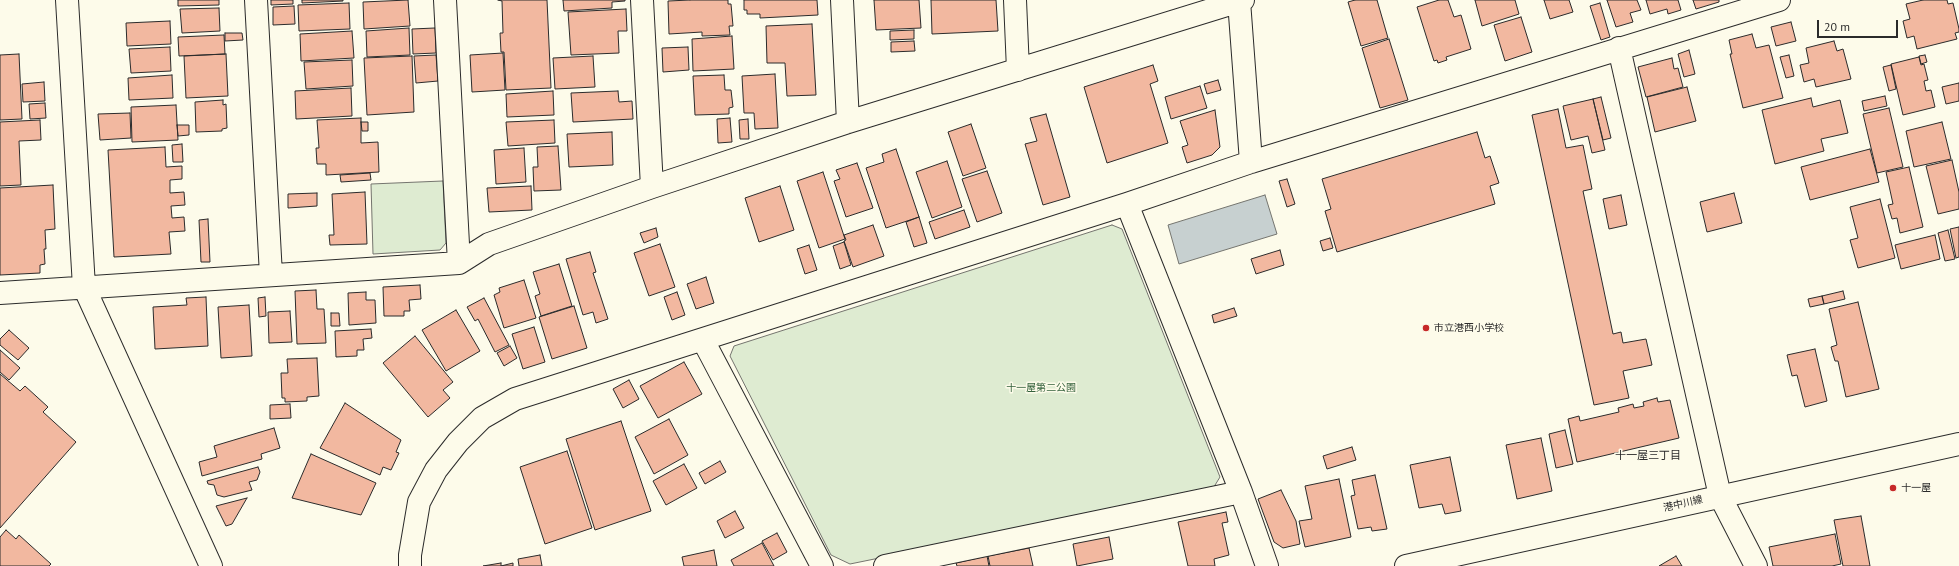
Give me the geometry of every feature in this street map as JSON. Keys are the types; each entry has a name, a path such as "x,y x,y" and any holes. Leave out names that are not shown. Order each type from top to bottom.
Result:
{"street":[{"path":"67,0 84,288 211,566"},
{"path":"256,0 271,275"},
{"path":"445,0 459,263"},
{"path":"642,0 652,186"},
{"path":"842,0 848,122"},
{"path":"1015,0 1018,70"},
{"path":"410,566 410,555 420,502 436,470 458,442 482,418 515,399 1127,204 1251,162 1779,0"},
{"path":"0,293 459,263 489,244 652,186 848,122 1236,1 1251,162"},
{"path":"1619,48 1720,496 1756,566"},
{"path":"1127,204 1240,492 1267,566"},
{"path":"703,340 822,566"},
{"name":"港中川線","path":"1406,566 1959,444"},
{"path":"885,566 1240,492"}],"green space":[{"path":"443,181 446,243 440,250 373,254 371,184"},
{"name":"十一屋第二公園","path":"1112,225 1122,229 1220,477 1212,490 850,564 831,555 730,356 734,346"}],"shaded area":[{"path":"1265,195 1277,234 1179,264 1168,225"}],"building":[{"path":"178,0 219,0 219,5 178,6"},
{"path":"271,0 293,0 293,4 271,5"},
{"path":"302,0 343,0 343,1 302,3"},
{"path":"408,0 410,26 364,29 363,2"},
{"path":"498,0 547,0 551,88 506,90 504,52 501,52 500,33 503,33 502,1"},
{"path":"563,0 625,1 612,2 612,8 564,11"},
{"path":"728,0 728,4 731,4 733,26 729,26 730,35 702,36 702,32 669,34 668,1"},
{"path":"744,0 817,0 818,15 760,18 760,14 747,14 747,10 744,10"},
{"path":"874,0 919,0 921,28 876,30"},
{"path":"931,0 996,0 998,31 932,34"},
{"path":"1355,0 1377,0 1388,38 1361,46 1348,2"},
{"path":"1439,0 1448,0 1454,17 1461,15 1471,49 1446,57 1447,60 1438,63 1437,60 1434,61 1417,7"},
{"path":"1475,0 1515,0 1519,14 1482,26"},
{"path":"1544,0 1569,0 1573,12 1550,19"},
{"path":"1607,0 1637,0 1641,10 1630,13 1633,22 1616,27"},
{"path":"1646,0 1678,0 1681,10 1668,14 1667,9 1650,14"},
{"path":"1693,0 1719,0 1719,2 1696,9"},
{"path":"1923,0 1947,0 1948,4 1953,3 1959,29 1959,32 1955,33 1957,39 1917,49 1914,36 1907,38 1903,21 1910,19 1906,4"},
{"path":"349,3 350,29 299,31 298,5"},
{"path":"1600,3 1610,37 1601,40 1590,6"},
{"path":"294,6 295,24 273,25 273,7"},
{"path":"219,8 220,31 182,33 180,9"},
{"path":"626,9 627,31 618,31 619,53 571,55 568,12"},
{"path":"1521,17 1532,52 1505,61 1494,25"},
{"path":"170,21 171,44 127,46 126,23"},
{"path":"1791,22 1796,41 1776,46 1771,27"},
{"path":"812,24 816,95 787,96 785,63 767,63 766,26"},
{"path":"409,28 410,55 367,57 366,31"},
{"path":"435,28 436,53 413,54 412,29"},
{"path":"914,30 914,39 890,40 890,31"},
{"path":"352,31 354,58 301,61 300,34"},
{"path":"225,33 242,33 243,40 225,41"},
{"path":"1752,34 1756,48 1769,45 1783,98 1743,108 1730,54 1732,54 1729,40"},
{"path":"224,35 225,54 179,56 178,37"},
{"path":"732,36 734,69 693,71 692,39"},
{"path":"1389,39 1408,100 1380,108 1362,48"},
{"path":"914,41 915,51 891,52 891,42"},
{"path":"1834,41 1837,51 1843,49 1851,79 1816,87 1814,79 1804,82 1800,65 1809,63 1806,48"},
{"path":"170,47 171,71 131,73 129,49"},
{"path":"688,47 689,70 663,72 662,48"},
{"path":"1689,50 1695,74 1684,77 1678,54"},
{"path":"503,53 505,90 472,92 470,55"},
{"path":"19,54 22,119 0,120 0,55"},
{"path":"226,54 228,96 186,98 184,56"},
{"path":"436,55 438,81 416,83 414,56"},
{"path":"1789,55 1794,76 1786,78 1780,57"},
{"path":"1925,55 1927,62 1921,64 1919,56"},
{"path":"412,56 414,112 367,115 364,58"},
{"path":"593,56 595,87 555,89 553,58"},
{"path":"1919,57 1921,65 1924,64 1928,80 1924,81 1926,91 1931,90 1935,107 1903,115 1891,64"},
{"path":"1672,58 1674,69 1678,68 1683,87 1646,97 1638,67"},
{"path":"352,60 353,86 306,89 304,62"},
{"path":"1153,65 1158,81 1150,84 1168,143 1107,163 1084,87"},
{"path":"1891,65 1896,89 1889,91 1883,67"},
{"path":"775,74 778,128 755,129 754,113 744,113 742,76"},
{"path":"172,75 173,98 129,100 128,78"},
{"path":"724,75 725,90 731,90 733,107 729,108 729,114 695,115 693,76"},
{"path":"1218,80 1221,90 1207,94 1204,84"},
{"path":"44,82 45,101 23,102 22,84"},
{"path":"1959,83 1959,101 1946,104 1942,87"},
{"path":"1200,86 1207,108 1171,119 1165,97"},
{"path":"1687,87 1696,121 1655,132 1647,97"},
{"path":"351,88 352,116 296,119 295,91"},
{"path":"553,91 554,115 507,117 506,94"},
{"path":"618,91 619,102 632,101 633,119 573,122 571,93"},
{"path":"1885,96 1887,106 1864,111 1862,101"},
{"path":"1601,97 1611,138 1603,140 1593,99"},
{"path":"1811,98 1813,107 1840,100 1848,133 1821,139 1824,151 1775,164 1762,110"},
{"path":"1593,99 1605,150 1592,153 1588,136 1571,140 1563,106"},
{"path":"223,100 223,105 226,104 227,128 222,129 222,131 196,132 195,102"},
{"path":"45,103 46,118 30,119 29,104"},
{"path":"176,105 178,140 132,142 131,107"},
{"path":"1889,108 1903,167 1877,173 1863,114"},
{"path":"1558,109 1566,148 1583,145 1592,189 1583,191 1613,334 1621,332 1623,343 1646,339 1652,365 1623,371 1629,398 1594,405 1532,115"},
{"path":"1215,110 1220,147 1212,155 1187,163 1182,147 1188,145 1180,121"},
{"path":"130,113 131,138 100,140 98,114"},
{"path":"1046,114 1070,197 1043,205 1025,144 1037,141 1030,118"},
{"path":"361,118 361,143 378,142 379,172 326,175 326,164 317,164 316,148 319,148 317,120"},
{"path":"730,118 732,142 718,143 717,119"},
{"path":"748,119 749,139 740,139 739,120"},
{"path":"40,120 41,140 19,141 21,185 0,186 0,122"},
{"path":"554,120 555,143 508,146 506,122"},
{"path":"361,122 368,122 368,131 362,131"},
{"path":"1942,122 1951,159 1914,167 1906,131"},
{"path":"971,124 986,168 963,176 948,132"},
{"path":"177,125 189,125 189,135 178,136"},
{"path":"612,132 613,165 569,167 567,134"},
{"path":"1477,132 1485,158 1490,156 1499,183 1490,186 1495,204 1337,252 1325,211 1331,209 1322,179"},
{"path":"182,144 183,162 173,162 172,145"},
{"path":"558,146 561,190 534,191 533,167 538,167 537,147"},
{"path":"165,147 166,167 182,166 182,179 170,180 170,193 184,192 185,205 171,206 172,218 184,217 185,231 169,232 171,254 114,257 108,150"},
{"path":"524,148 526,182 496,184 494,150"},
{"path":"896,149 919,217 886,228 866,168 884,162 882,154"},
{"path":"1870,149 1879,182 1810,200 1801,167"},
{"path":"1952,160 1959,192 1959,209 1938,214 1926,166"},
{"path":"947,161 962,207 932,218 916,172"},
{"path":"857,163 873,208 846,217 834,181 840,179 836,170"},
{"path":"1909,167 1923,227 1900,233 1897,218 1892,219 1888,205 1893,204 1886,172"},
{"path":"987,171 1002,213 977,222 962,179"},
{"path":"823,172 845,239 819,248 797,181"},
{"path":"370,173 371,180 341,182 340,175"},
{"path":"1287,179 1295,204 1287,207 1279,181"},
{"path":"53,185 55,229 45,230 45,264 40,265 40,273 0,275 0,188"},
{"path":"531,186 532,210 489,212 487,188"},
{"path":"780,186 794,230 759,242 745,198"},
{"path":"365,192 367,244 330,245 329,235 334,235 332,194"},
{"path":"317,193 317,206 288,208 288,194"},
{"path":"1734,193 1742,223 1707,232 1700,202"},
{"path":"1621,195 1627,225 1609,229 1603,199"},
{"path":"1880,199 1895,258 1858,268 1850,240 1858,238 1850,207"},
{"path":"964,210 970,227 935,239 929,222"},
{"path":"919,217 927,243 914,247 906,222"},
{"path":"208,219 210,262 201,262 199,220"},
{"path":"873,225 884,256 853,267 844,241 846,240 844,235"},
{"path":"1959,227 1959,257 1956,258 1950,229"},
{"path":"656,228 658,237 644,243 640,233"},
{"path":"1948,230 1955,259 1945,261 1938,233"},
{"path":"1935,235 1940,259 1901,269 1895,245"},
{"path":"1330,238 1333,248 1323,251 1320,241"},
{"path":"844,242 851,265 840,269 833,246"},
{"path":"660,244 675,287 649,296 634,253"},
{"path":"809,245 817,270 805,274 797,249"},
{"path":"1280,250 1284,265 1256,274 1251,259"},
{"path":"590,252 596,272 593,273 608,319 596,323 593,312 583,315 566,259"},
{"path":"559,264 572,306 541,316 535,296 540,294 533,272"},
{"path":"706,277 714,303 696,309 687,284"},
{"path":"524,280 536,318 504,328 494,295 500,292 499,288"},
{"path":"420,285 421,299 409,300 410,311 404,311 404,316 384,316 383,287"},
{"path":"316,290 317,309 324,309 326,343 297,344 295,291"},
{"path":"1843,291 1845,299 1824,304 1822,296"},
{"path":"366,292 366,300 375,300 376,323 349,325 348,293"},
{"path":"677,292 685,315 672,320 664,297"},
{"path":"1822,296 1824,304 1810,307 1808,299"},
{"path":"206,297 208,346 155,349 153,307 187,305 186,298"},
{"path":"265,297 266,316 259,317 258,298"},
{"path":"484,298 509,345 495,352 478,319 475,321 467,307"},
{"path":"1858,302 1879,389 1846,397 1838,361 1835,361 1831,347 1837,345 1829,309"},
{"path":"249,305 252,356 221,358 218,307"},
{"path":"574,306 587,348 552,359 539,317"},
{"path":"1234,308 1237,316 1214,323 1212,315"},
{"path":"456,310 480,351 446,371 422,330"},
{"path":"290,311 292,342 269,343 268,312"},
{"path":"331,313 339,313 340,326 331,326"},
{"path":"534,327 545,362 523,369 512,334"},
{"path":"371,329 372,338 363,339 364,350 357,350 357,356 336,357 335,331"},
{"path":"9,330 29,348 18,360 0,345 0,339"},
{"path":"415,336 453,382 443,390 450,398 428,417 383,363"},
{"path":"510,346 517,358 504,366 497,353"},
{"path":"1815,349 1827,401 1805,407 1797,375 1792,376 1787,355"},
{"path":"0,350 20,368 9,380 0,372"},
{"path":"317,358 319,396 307,397 307,401 285,402 285,398 282,398 281,373 288,373 287,359"},
{"path":"684,362 702,394 658,418 640,386"},
{"path":"0,374 20,391 25,386 48,407 43,412 76,442 0,528"},
{"path":"629,380 639,399 623,408 613,389"},
{"path":"1657,398 1658,402 1670,400 1679,438 1577,462 1568,419 1579,416 1580,421 1619,412 1618,408 1633,404 1634,408 1644,406 1643,402"},
{"path":"345,403 401,440 396,452 399,453 391,470 383,467 380,475 320,448"},
{"path":"290,404 291,418 270,419 270,405"},
{"path":"669,419 688,455 654,474 635,437"},
{"path":"621,421 651,511 595,530 566,439"},
{"path":"274,428 280,448 261,454 262,459 202,476 199,462 217,457 214,446"},
{"path":"1565,430 1573,464 1556,468 1549,434"},
{"path":"1541,438 1552,491 1517,499 1506,445"},
{"path":"1352,447 1356,460 1327,469 1323,456"},
{"path":"567,451 592,528 545,544 520,467"},
{"path":"311,454 376,483 361,515 292,498"},
{"path":"1450,457 1461,511 1445,514 1442,504 1419,508 1410,465"},
{"path":"720,461 726,472 705,484 699,473"},
{"path":"684,464 697,488 666,505 653,481"},
{"path":"258,467 260,472 257,480 249,482 252,490 224,497 217,495 214,485 208,484 207,481"},
{"path":"1375,475 1387,529 1372,531 1371,527 1358,529 1351,496 1355,495 1352,480"},
{"path":"1339,479 1351,537 1305,547 1299,521 1312,519 1305,486"},
{"path":"1281,490 1296,521 1300,544 1283,548 1274,542 1258,499"},
{"path":"247,498 232,524 226,526 216,506"},
{"path":"735,511 744,528 725,538 717,521"},
{"path":"1226,512 1228,522 1222,523 1229,555 1214,559 1215,566 1188,566 1178,522"},
{"path":"1861,516 1870,566 1843,566 1834,520"},
{"path":"6,530 16,539 19,535 51,564 49,566 0,566 0,537"},
{"path":"777,533 787,552 773,560 762,541"},
{"path":"1835,534 1841,564 1832,566 1773,566 1769,547"},
{"path":"1109,537 1113,559 1077,566 1073,544"},
{"path":"762,543 774,566 734,566 731,560"},
{"path":"1029,548 1033,566 990,566 988,556"},
{"path":"714,550 717,566 684,566 682,557"},
{"path":"540,555 542,566 519,566 518,559"},
{"path":"987,556 989,566 957,566 956,563"},
{"path":"1676,556 1682,566 1659,566"},
{"path":"501,563 501,566 483,566"},
{"path":"513,563 513,566 501,566"}],"place":[{"name":"市立港西小学校","path":"1426,328"},
{"name":"十一屋","path":"1893,488"}],"district":[{"name":"十一屋三丁目","path":"1648,456"}]}
